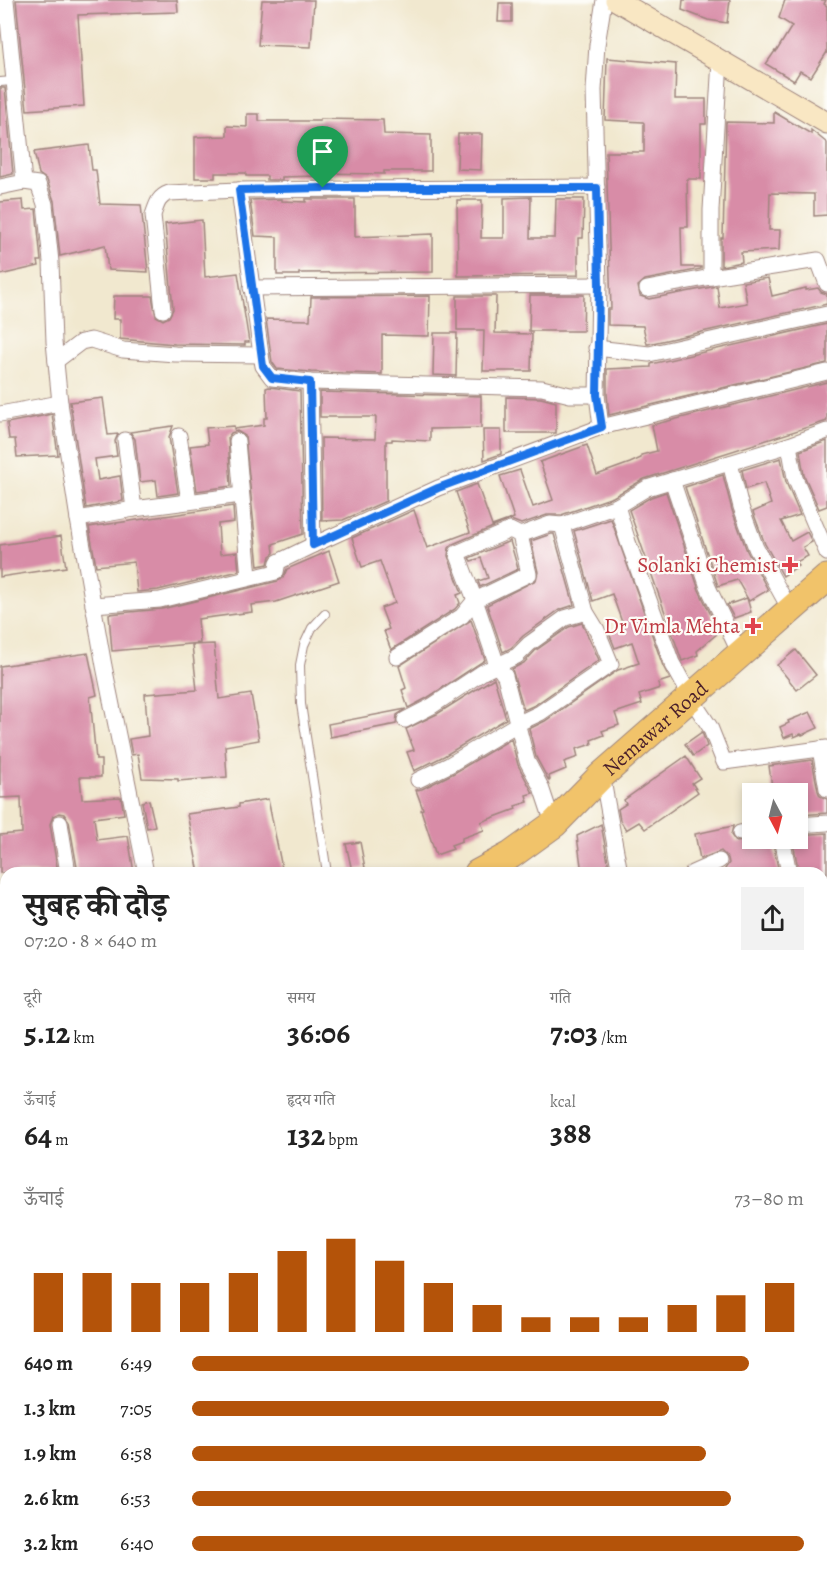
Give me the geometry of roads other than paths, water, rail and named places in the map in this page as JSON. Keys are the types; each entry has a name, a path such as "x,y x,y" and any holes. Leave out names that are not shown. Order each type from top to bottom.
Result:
{"highway":[{"name":"Nemawar Road","path":"489,867 555,829 601,776 743,659 793,615 827,578"},
{"name":"Nemawar Road","path":"793,615 827,594"},
{"name":"Nemawar Road","path":"506,867 555,829 604,786 693,702"}],"main road":[{"path":"616,0 827,123"}],"street":[{"path":"602,427 597,395 596,348 599,285 594,90 597,45 604,0"},
{"path":"4,6 7,81 24,182"},
{"path":"711,277 711,210 720,60"},
{"path":"0,187 24,182 38,184 45,204 60,403 93,605 145,867"},
{"path":"163,310 153,215 162,196 169,194 239,190 597,188"},
{"path":"239,190 261,355 263,366 272,378 310,382 542,388 570,395 597,395"},
{"path":"647,289 818,260 827,284"},
{"path":"251,288 599,285"},
{"path":"596,348 649,354 827,314"},
{"path":"56,361 81,342 92,340 123,350 175,354 261,355"},
{"path":"93,605 160,600 276,572 278,562 438,488 602,427 827,372"},
{"path":"310,382 313,545"},
{"path":"0,414 60,403"},
{"path":"555,829 541,787 527,761 505,676 497,664 457,553 510,530 520,535 550,524 562,525 618,506 646,488 789,445 827,431"},
{"path":"179,436 189,501"},
{"path":"125,440 134,509"},
{"path":"237,441 249,577"},
{"path":"789,445 795,478 827,553"},
{"path":"730,463 741,507 756,548 793,615"},
{"path":"672,480 708,587 743,659"},
{"path":"78,519 241,495"},
{"path":"618,506 628,542 672,663 693,702 710,727 724,762 823,749 827,789"},
{"path":"418,780 540,713 610,664 597,630 586,612 562,525"},
{"path":"397,657 462,616 475,600 529,573 520,535"},
{"path":"405,720 432,706 467,681 517,656 529,644 565,618 586,612"},
{"path":"604,786 619,867"},
{"path":"808,824 827,822"},
{"path":"60,823 67,867"},
{"path":"784,849 788,867"},
{"path":"706,867 719,861"}],"lane":[{"path":"325,614 312,628 304,645 300,665 301,704 326,867"}],"place":[{"name":"Solanki Chemist","path":"790,565"},
{"name":"Dr Vimla Mehta","path":"753,626"}]}
